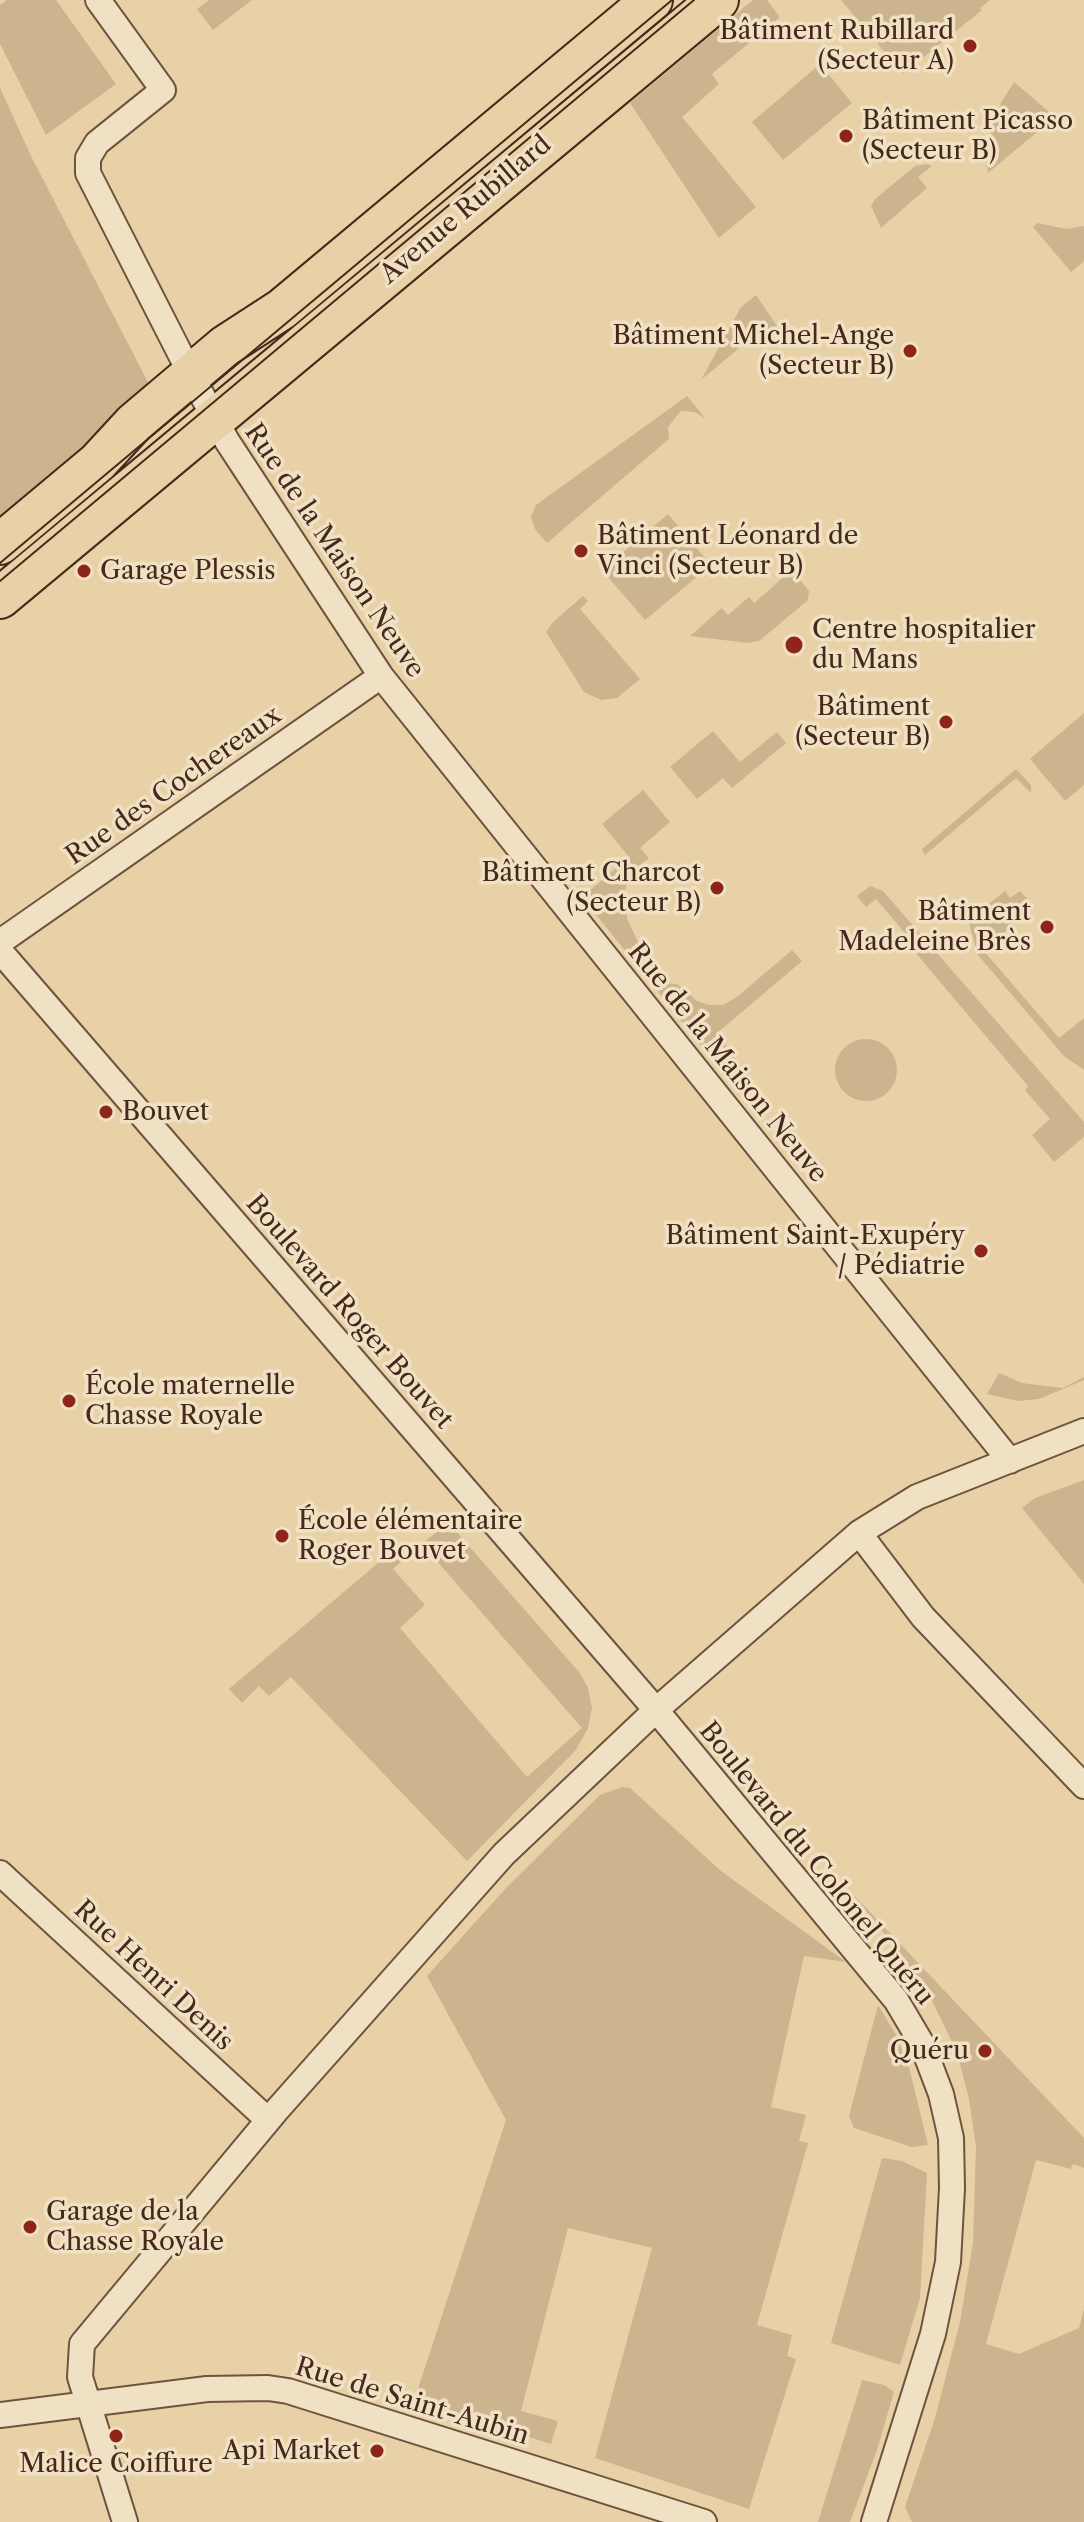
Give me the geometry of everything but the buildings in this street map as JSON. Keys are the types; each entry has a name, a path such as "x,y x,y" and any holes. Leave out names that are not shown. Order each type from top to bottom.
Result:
{"main road":[{"name":"Avenue Rubillard","path":"0,544 98,462 189,371 238,335 282,309 652,0"},
{"name":"Avenue Rubillard","path":"0,598 718,0"}],"street":[{"path":"98,0 163,90 97,143 88,158 88,173 214,420"},
{"name":"Rue de la Maison Neuve","path":"214,420 381,676 1010,1461"},
{"name":"Rue des Cochereaux","path":"0,942 381,676"},
{"name":"Boulevard Roger Bouvet","path":"0,951 656,1710"},
{"path":"125,2522 80,2377 82,2344 268,2120 504,1854 656,1710 859,1533 917,1497 1084,1431"},
{"path":"859,1533 923,1617 1084,1786"},
{"name":"Boulevard du Colonel Quéru","path":"656,1710 896,2000 922,2044 941,2094 951,2138 948,2262 933,2334 874,2522"},
{"name":"Rue Henri Denis","path":"0,1873 268,2120"},
{"name":"Rue de Saint-Aubin","path":"0,2415 207,2389 268,2388 288,2391 704,2522"}],"shaded area":[{"path":"7,0 56,0 116,84 46,135 0,44 0,5"},
{"path":"209,0 252,0 213,30 197,9"},
{"path":"753,0 767,0 780,17 712,74 719,84 682,117 756,207 719,238 630,103"},
{"path":"841,0 990,0 980,8 982,10 903,74"},
{"path":"820,64 852,103 783,160 752,122"},
{"path":"1014,82 1055,117 988,173 983,150 1002,101"},
{"path":"0,88 32,158 152,390 0,515"},
{"path":"915,166 932,166 918,177 927,188 881,228 871,206 875,199"},
{"path":"1037,223 1067,229 1084,226 1084,261 1071,272 1033,227"},
{"path":"756,295 777,326 768,334 763,328 701,380 741,307"},
{"path":"687,396 706,419 695,412 681,411 668,427 669,439 547,543 535,529 531,517 536,505"},
{"path":"668,514 711,565 645,620 602,570"},
{"path":"776,564 800,580 809,591 808,600 759,641 748,643 690,636 722,608 728,615 749,597 754,603 786,575"},
{"path":"583,596 588,601 580,609 640,679 617,698 601,700 584,692 546,632"},
{"path":"1084,713 1084,785 1065,801 1030,759"},
{"path":"713,731 740,762 777,732 786,743 732,788 723,778 697,799 670,767"},
{"path":"1016,769 1031,785 1031,793 1016,778 925,855 922,849"},
{"path":"643,790 670,822 640,848 649,858 633,871 625,889 627,919 643,952 638,967 582,897 629,857 602,824"},
{"path":"870,886 883,891 1084,1122 1084,1137 1054,1162 1032,1135 1050,1119 1025,1090 1028,1086 914,951 917,947 876,899 866,907 857,896"},
{"path":"1005,891 1010,898 1020,891 1035,907 983,950 1059,1038 1084,1018 1084,1070 1064,1056 978,955 968,920"},
{"path":"792,950 802,961 716,1034 749,1075 734,1087 655,988 667,983 677,984 697,1001 723,1005 737,997"},
{"path":"866,1039 888,1048 897,1070 888,1092 866,1101 844,1092 835,1070 844,1048"},
{"path":"999,1373 1022,1383 1063,1388 1084,1377 1084,1380 1039,1399 1018,1401 987,1394"},
{"path":"1084,1480 1084,1584 1022,1508 1035,1498"},
{"path":"448,1522 579,1672 588,1688 592,1708 588,1728 575,1751 467,1861 291,1677 269,1696 259,1686 242,1703 229,1689 397,1547 406,1557 393,1569 425,1605 400,1628 527,1777 582,1728 422,1544"},
{"path":"622,1787 630,1788 721,1871 846,1962 804,1956 771,2107 806,2115 799,2141 808,2143 757,2325 792,2335 787,2356 796,2359 749,2509 595,2458 652,2248 568,2228 521,2411 558,2421 551,2444 414,2401 506,2120 427,1976 506,1888 600,1795"},
{"path":"851,1892 1084,2138 1084,2168 1073,2164 1071,2169 1036,2160 986,2344 1019,2354 1079,2328 1084,2309 1084,2522 912,2522 905,2507 935,2418 960,2322 973,2243 976,2147 969,2099 957,2052 932,2001 903,1957"},
{"path":"878,2005 895,2033 909,2067 928,2145 912,2147 854,2128 849,2116"},
{"path":"882,2158 902,2161 927,2173 920,2298 900,2365 831,2343"},
{"path":"862,2380 884,2385 894,2392 877,2450 850,2522 818,2522"}],"tram line":[{"path":"0,563 672,0"},
{"path":"0,581 694,0"}],"place":[{"name":"Bâtiment Rubillard (Secteur A)","path":"970,46"},
{"name":"Bâtiment Picasso (Secteur B)","path":"846,136"},
{"name":"Bâtiment Michel-Ange (Secteur B)","path":"910,351"},
{"name":"Bâtiment Léonard de Vinci (Secteur B)","path":"581,551"},
{"name":"Garage Plessis","path":"84,571"},
{"name":"Centre hospitalier du Mans","path":"794,645"},
{"name":"Bâtiment (Secteur B)","path":"946,722"},
{"name":"Bâtiment Charcot (Secteur B)","path":"717,888"},
{"name":"Bâtiment Madeleine Brès","path":"1047,927"},
{"name":"Bouvet","path":"106,1112"},
{"name":"Bâtiment Saint-Exupéry / Pédiatrie","path":"981,1251"},
{"name":"École maternelle Chasse Royale","path":"69,1401"},
{"name":"École élémentaire Roger Bouvet","path":"282,1536"},
{"name":"Quéru","path":"985,2051"},
{"name":"Garage de la Chasse Royale","path":"30,2227"},
{"name":"Malice Coiffure","path":"116,2436"},
{"name":"Api Market","path":"377,2451"}]}
